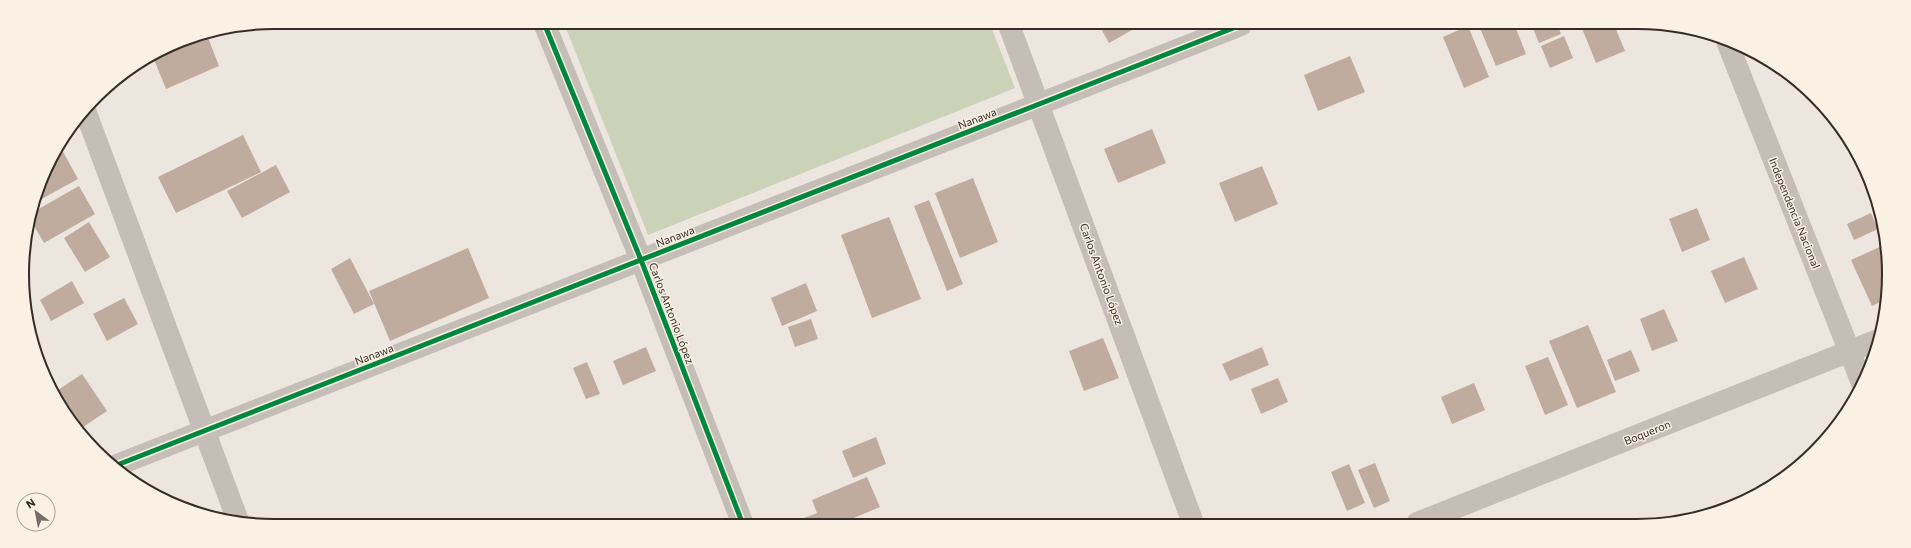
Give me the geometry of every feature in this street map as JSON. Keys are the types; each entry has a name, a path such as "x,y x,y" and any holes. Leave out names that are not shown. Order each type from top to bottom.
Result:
{"street":[{"name":"Carlos Antonio López","path":"546,29 641,260 741,519"},
{"name":"Carlos Antonio López","path":"1011,29 1040,104 1192,519"},
{"name":"Nanawa","path":"120,464 1231,29"},
{"name":"Independencia Nacional","path":"1729,47 1860,376"},
{"path":"87,116 203,432 236,516"},
{"name":"Boqueron","path":"1427,519 1872,342"}],"green space":[{"path":"566,29 992,29 1015,88 648,235"}],"building":[{"path":"1101,29 1134,29 1109,43"},
{"path":"1461,29 1469,29 1489,77 1464,88 1443,37"},
{"path":"1480,29 1516,29 1526,54 1496,66"},
{"path":"1533,29 1559,29 1561,34 1539,43"},
{"path":"1582,29 1616,29 1625,51 1596,63"},
{"path":"1564,36 1573,58 1550,68 1541,46"},
{"path":"208,38 219,66 166,89 154,60 180,48"},
{"path":"1350,56 1365,92 1318,111 1304,75"},
{"path":"1152,129 1166,163 1118,183 1104,149"},
{"path":"243,135 261,172 176,213 158,177"},
{"path":"62,151 78,179 41,200 54,166"},
{"path":"276,165 290,192 242,218 227,191"},
{"path":"1262,166 1278,204 1235,222 1219,183"},
{"path":"973,178 998,242 960,258 935,193"},
{"path":"79,186 95,214 44,243 34,226 37,210"},
{"path":"929,200 963,284 947,291 914,206"},
{"path":"1697,208 1710,240 1682,252 1669,219"},
{"path":"1871,213 1878,229 1854,240 1847,224"},
{"path":"889,217 921,299 872,318 841,235"},
{"path":"89,222 110,257 85,272 64,238"},
{"path":"1880,247 1882,274 1880,302 1872,306 1851,260"},
{"path":"468,248 489,298 390,341 369,291"},
{"path":"1744,257 1758,289 1725,303 1711,271"},
{"path":"350,258 374,304 354,314 331,269"},
{"path":"72,281 84,303 51,321 40,300"},
{"path":"806,283 817,311 782,326 771,298"},
{"path":"124,298 138,324 107,341 93,314"},
{"path":"1664,309 1678,341 1652,351 1640,319"},
{"path":"811,319 818,339 795,347 788,327"},
{"path":"1588,325 1616,392 1577,408 1549,341"},
{"path":"1103,338 1119,378 1084,391 1069,351"},
{"path":"646,347 656,371 623,385 613,361"},
{"path":"1262,347 1269,365 1230,381 1222,364"},
{"path":"1631,350 1640,371 1615,381 1607,360"},
{"path":"1548,357 1568,405 1545,415 1525,366"},
{"path":"587,362 600,394 586,399 573,368"},
{"path":"82,374 107,411 83,427 58,390"},
{"path":"1278,378 1288,402 1261,414 1251,389"},
{"path":"1474,383 1485,410 1452,424 1441,397"},
{"path":"876,437 886,464 853,478 842,451"},
{"path":"1375,463 1390,501 1374,508 1358,470"},
{"path":"1349,464 1365,503 1347,511 1331,472"},
{"path":"867,477 880,507 851,519 802,519 817,513 812,500"}],"cycle path":[{"path":"546,29 641,260 741,519"},
{"path":"120,464 1231,29"}]}
